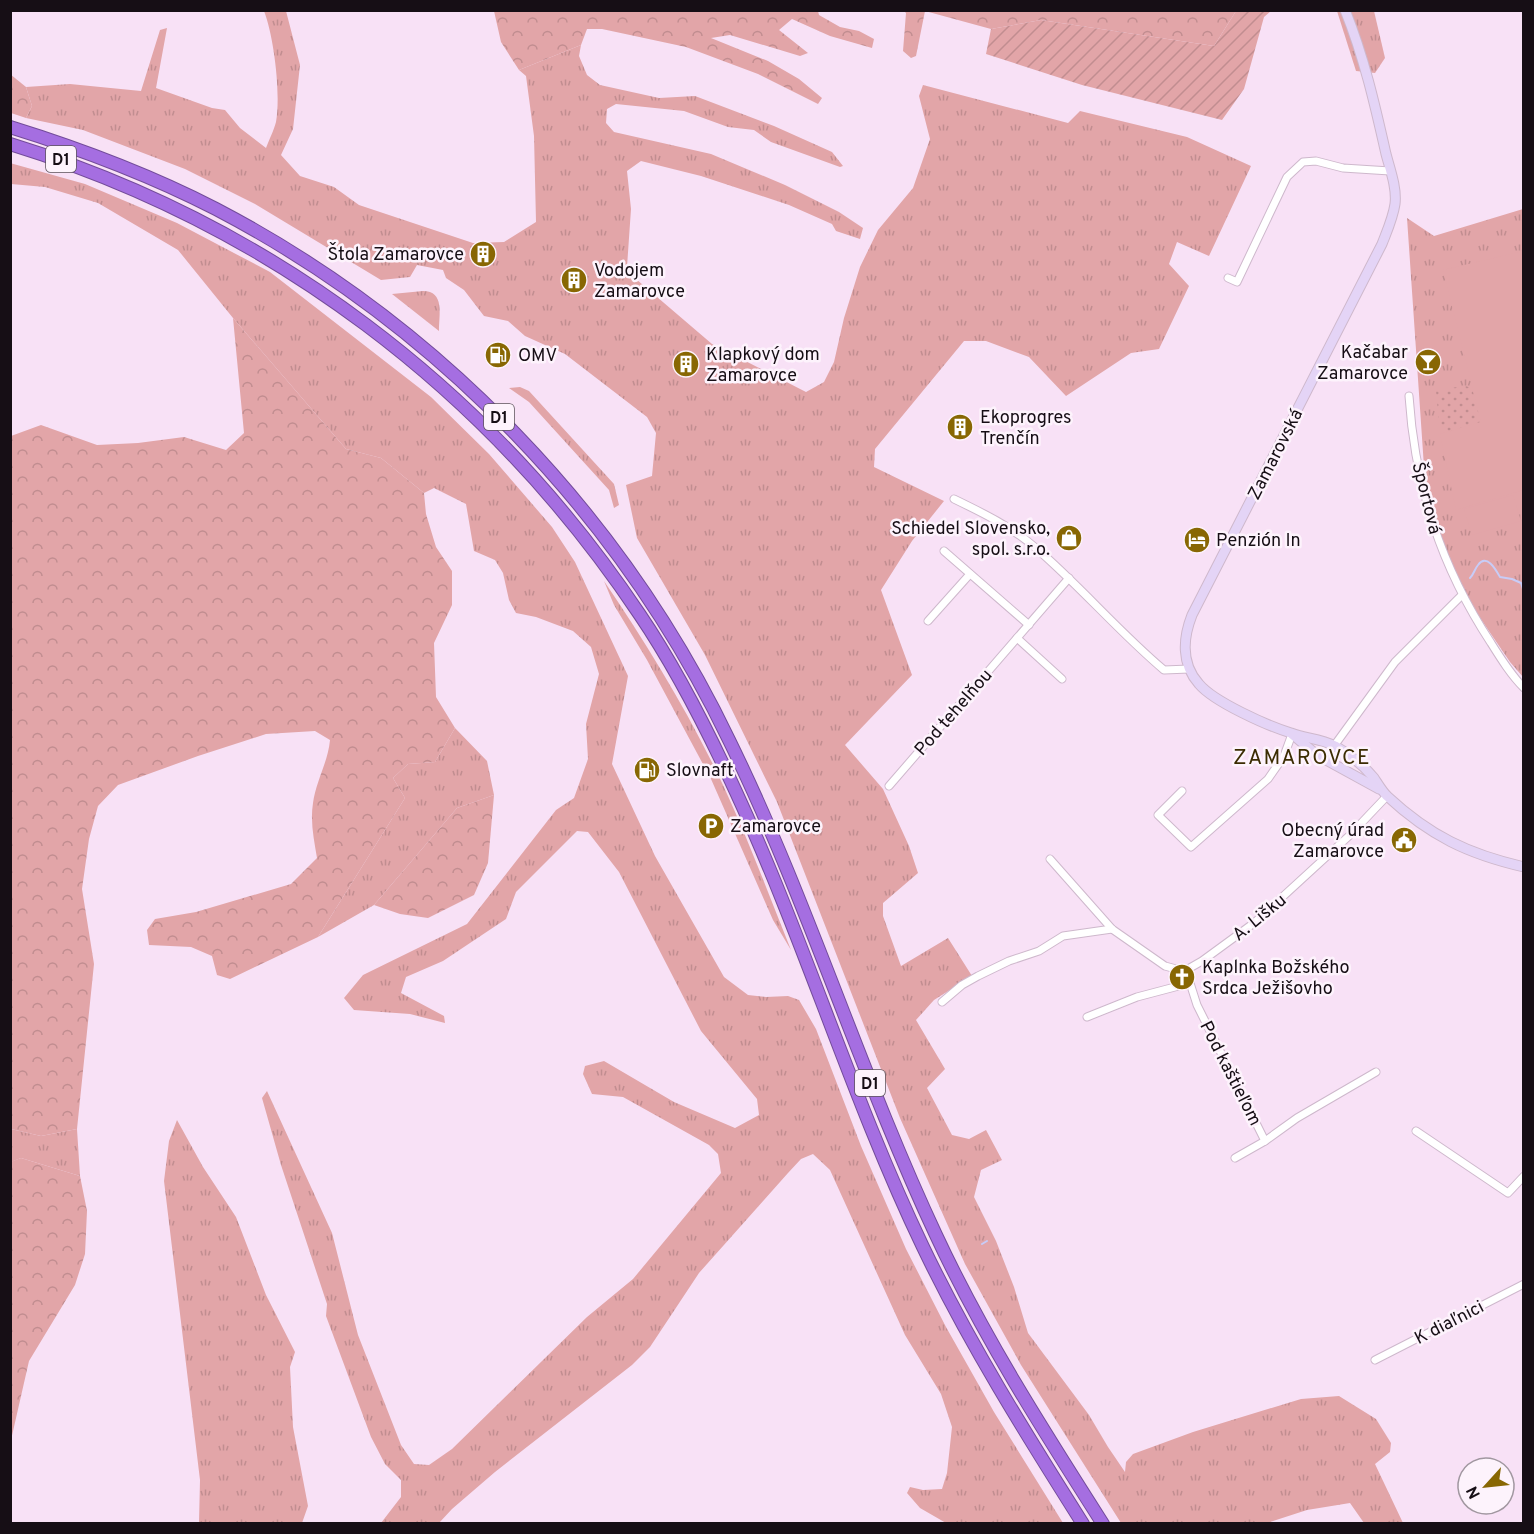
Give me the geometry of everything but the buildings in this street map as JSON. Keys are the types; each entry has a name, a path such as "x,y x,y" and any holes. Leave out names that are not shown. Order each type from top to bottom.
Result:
{"highway":[{"name":"D1","path":"10,127 96,155 206,205 256,231 338,283 428,352 497,415 566,489 600,531 672,635 727,735 776,843 898,1153 938,1241 1027,1404 1103,1524"},
{"name":"D1","path":"10,144 59,159 166,203 232,237 330,297 416,363 459,401 520,462 586,540 642,617 690,697 762,851 880,1150 923,1247 1000,1389 1083,1524"}],"main road":[{"name":"Zamarovská","path":"1189,669 1184,644 1192,615 1382,244 1395,202 1390,171 1366,71 1345,10"},
{"path":"1189,669 1199,685 1227,705 1292,734 1313,737 1334,746 1358,762 1384,793"},
{"path":"1292,734 1317,755 1384,793 1445,840 1493,860 1524,867"}],"street":[{"path":"1228,278 1238,282 1287,177 1303,162 1316,161 1343,168 1390,171"},
{"name":"Športová","path":"1409,396 1414,442 1426,505 1447,565 1481,628 1514,678 1524,688"},
{"path":"954,499 990,516 1036,548 1164,670 1189,669"},
{"path":"944,551 1029,625"},
{"path":"928,621 970,574"},
{"name":"Pod tehelňou","path":"889,786 1069,578"},
{"path":"1334,746 1395,662 1462,595"},
{"path":"1017,638 1062,679"},
{"path":"1182,791 1158,815 1191,847 1268,779 1284,756 1292,734"},
{"name":"A. Lišku","path":"1188,969 1254,923 1350,834 1384,793"},
{"path":"1050,859 1112,928 1165,966 1188,969"},
{"path":"942,1002 978,976 1009,961 1039,951 1063,936 1112,928"},
{"name":"Pod kaštieľom","path":"1188,969 1190,983 1201,1014 1265,1142"},
{"path":"1087,1017 1137,996 1190,983"},
{"path":"1235,1158 1265,1142 1297,1118 1376,1072"},
{"path":"1416,1131 1508,1193 1524,1176"},
{"name":"K diaľnici","path":"1375,1360 1524,1284"}],"green space":[{"path":"264,11 286,11 300,65 293,129 281,155 300,176 334,187 359,205 473,243 504,242 536,222 534,136 526,76 519,70 581,45 579,56 587,75 600,85 659,98 695,96 774,126 832,152 843,166 840,167 771,142 754,130 728,127 684,111 616,104 607,109 606,123 614,132 711,154 785,185 839,212 863,228 860,239 836,231 832,224 789,205 701,176 641,161 627,171 631,209 627,267 636,279 712,344 806,392 824,382 834,362 844,318 860,267 878,230 913,188 930,139 919,96 923,85 1068,123 1080,111 1187,137 1251,166 1209,256 1177,242 1169,264 1189,286 1159,349 1131,353 1066,396 1029,357 986,341 964,341 875,449 874,467 944,501 912,541 881,590 912,675 845,745 883,789 909,846 918,873 883,903 883,916 901,966 948,938 972,976 934,1000 916,1020 945,1069 927,1088 952,1135 969,1139 986,1130 1002,1160 981,1170 974,1197 996,1241 1014,1287 1028,1333 1089,1415 1125,1472 1126,1462 1133,1454 1193,1432 1301,1399 1339,1396 1376,1419 1391,1443 1390,1452 1375,1464 1403,1523 1364,1523 1350,1503 1307,1510 1267,1523 1121,1523 1021,1365 965,1264 900,1118 777,802 705,655 637,538 626,485 652,476 656,433 647,417 565,354 525,336 508,321 484,316 464,290 446,278 443,270 417,265 410,277 381,280 255,204 185,169 83,130 26,118 32,106 26,87 70,84 141,91 160,30 167,28 156,88 212,108 225,110 240,128 266,148 276,122 278,96 274,50"},
{"path":"494,11 818,11 819,15 840,27 859,31 874,39 872,48 830,36 792,19 779,30 808,53 800,56 730,35 711,38 768,61 799,79 822,98 818,104 758,74 686,47 602,29 587,29 581,45 519,70 501,42"},
{"path":"904,11 925,11 916,56 911,58 903,51 906,13"},
{"path":"925,11 1236,11 1214,46 1041,20 991,29"},
{"path":"1236,11 1271,11 1264,17 1244,89 1222,120 1082,85 986,54 991,29 1041,20 1214,46"},
{"path":"1337,11 1374,11 1385,58 1375,73 1356,71"},
{"path":"10,74 26,87 32,106 26,118 11,113"},
{"path":"10,163 85,184 177,223 270,272 431,397 489,454 552,527 575,562 628,676 612,764 655,856 724,977 748,995 788,996 799,1000 816,1029 861,1146 906,1249 946,1327 994,1412 1063,1523 946,1523 920,1508 907,1493 910,1487 923,1490 942,1489 947,1473 952,1427 941,1394 905,1335 830,1170 813,1154 801,1159 699,1273 650,1347 632,1365 495,1472 439,1523 381,1523 401,1497 401,1480 385,1464 371,1437 326,1316 327,1304 281,1165 262,1098 267,1091 332,1233 358,1335 401,1445 414,1464 429,1465 452,1449 587,1317 633,1279 721,1173 718,1154 709,1145 623,1097 592,1094 583,1074 585,1066 604,1061 674,1102 735,1128 759,1115 757,1099 701,1031 619,872 588,832 577,831 516,892 506,919 443,961 406,977 401,993 444,1016 445,1023 410,1014 354,1010 344,998 363,975 467,924 556,810 574,798 588,759 586,724 599,674 591,647 573,631 536,617 516,613 509,600 503,573 495,560 474,551 466,504 434,488 424,493 381,458 346,449 233,318 178,250 98,203 45,187 11,184"},
{"path":"1523,209 1523,677 1510,662 1452,573 1426,496 1407,218 1434,236"},
{"path":"1523,251 1523,490 1456,510 1440,434 1481,422 1443,270"},
{"path":"430,292 438,299 439,331 392,294"},
{"path":"233,318 346,449 381,458 424,493 426,514 436,547 452,571 452,605 434,643 436,697 455,728 435,762 408,764 393,778 405,798 318,937 230,979 217,975 212,956 191,947 149,945 147,930 155,919 196,912 291,884 317,858 312,810 330,740 315,731 266,734 118,785 98,806 89,839 82,889 94,964 77,1129 41,1136 11,1129 11,436 41,425 97,445 184,437 226,450 244,433"},
{"path":"1465,386 1472,388 1481,422 1440,434 1436,390"},
{"path":"520,387 529,391 614,484 619,505 614,508 609,490 529,402 509,388"},
{"path":"1513,495 1521,521 1472,535 1464,509"},
{"path":"604,581 667,680 710,758 741,826 791,950 773,920 711,779 647,660 614,605"},
{"path":"455,728 487,761 494,795 457,808 374,905 318,937 405,798 393,778 408,764 435,762"},
{"path":"494,795 488,863 474,895 428,918 400,914 374,905 457,808"},
{"path":"177,1120 203,1167 236,1217 266,1295 295,1352 290,1367 293,1427 308,1506 302,1523 199,1523 200,1480 164,1181 169,1141"},
{"path":"11,1129 41,1136 77,1129 80,1176 21,1158 11,1162"},
{"path":"21,1158 80,1176 87,1211 85,1254 75,1285 29,1361 11,1440 10,1162"}],"waterway":[{"path":"1470,578 1478,565 1485,561 1491,564 1500,577 1521,583 1524,592"},
{"path":"982,1244 987,1241"}],"place":[{"name":"Štola Zamarovce","path":"483,254"},
{"name":"Vodojem Zamarovce","path":"574,280"},
{"name":"OMV","path":"498,355"},
{"name":"Kačabar Zamarovce","path":"1428,362"},
{"name":"Klapkový dom Zamarovce","path":"686,364"},
{"name":"Ekoprogres Trenčín","path":"960,427"},
{"name":"Schiedel Slovensko, spol. s.r.o.","path":"1069,538"},
{"name":"Penzión In","path":"1197,540"},
{"name":"Slovnaft","path":"647,770"},
{"name":"Zamarovce","path":"711,826"},
{"name":"Obecný úrad Zamarovce","path":"1404,840"},
{"name":"Kaplnka Božského Srdca Ježišovho","path":"1182,977"}],"district":[{"name":"ZAMAROVCE","path":"1302,757"}]}
